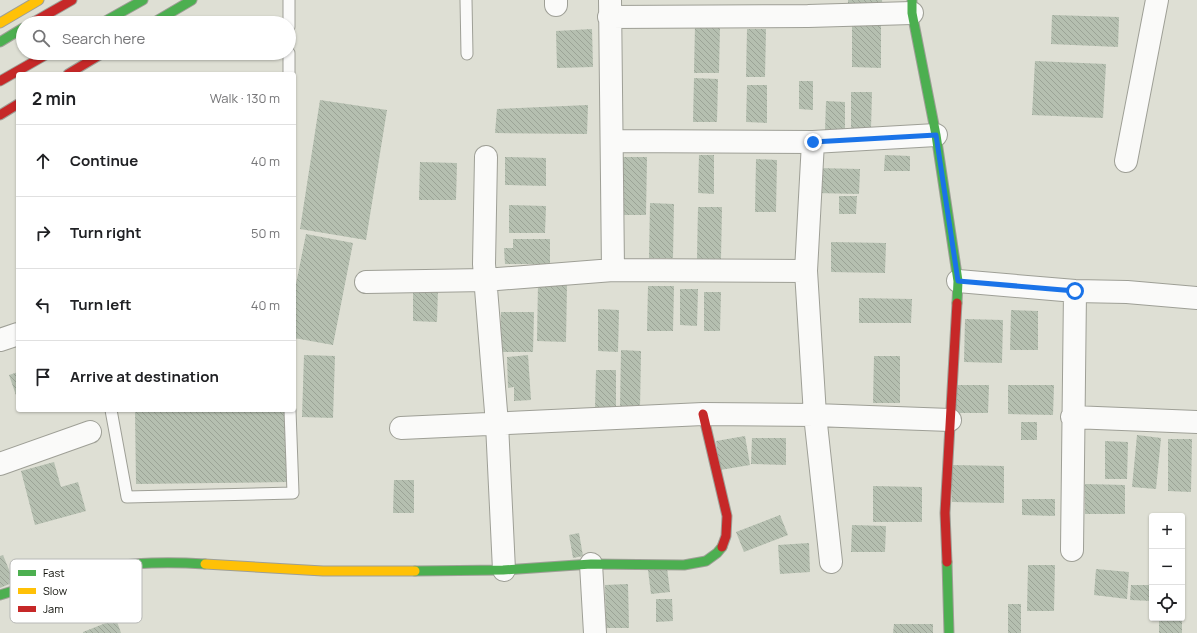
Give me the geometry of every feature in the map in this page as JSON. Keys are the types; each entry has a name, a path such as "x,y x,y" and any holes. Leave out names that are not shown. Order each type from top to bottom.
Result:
{"main road":[{"path":"0,23 39,0"},
{"path":"44,16 72,0"},
{"path":"114,16 143,0"},
{"path":"165,16 192,0"},
{"path":"912,7 936,135 958,281 945,513 949,633"},
{"path":"0,42 16,32"},
{"path":"0,81 37,60"},
{"path":"71,72 91,60"},
{"path":"0,115 16,105"},
{"path":"142,564 169,563 289,570 504,570 592,564 688,565 705,562 716,555 725,543 728,533 727,516 703,414"},
{"path":"0,595 10,592"}],"street":[{"path":"1126,161 1158,0"},
{"path":"613,270 613,141 610,9 912,7"},
{"path":"613,141 813,142 936,135"},
{"path":"813,142 806,271 815,415 831,562"},
{"path":"486,157 485,280 497,424 504,570"},
{"path":"366,282 485,280 613,270 806,271"},
{"path":"958,281 1075,291 1127,292 1197,298"},
{"path":"1072,550 1072,417 1075,291"},
{"path":"0,340 16,335"},
{"path":"401,428 703,414 815,415 950,420"},
{"path":"1072,417 1197,422"},
{"path":"0,464 90,432"},
{"path":"592,564 594,633"}],"lane":[{"path":"289,0 289,16"},
{"path":"466,0 467,54"},
{"path":"288,72 289,60"},
{"path":"111,412 127,497 293,493 290,412"}],"building":[{"path":"848,0 882,0 883,12 848,5"},
{"path":"1052,15 1119,17 1118,47 1051,44"},
{"path":"852,24 881,24 881,68 852,67"},
{"path":"695,25 720,26 719,73 694,73"},
{"path":"592,29 593,67 557,68 556,31"},
{"path":"747,29 766,29 765,77 746,77"},
{"path":"1035,61 1106,64 1103,118 1032,115"},
{"path":"694,78 718,79 717,122 693,122"},
{"path":"799,81 813,81 813,110 799,109"},
{"path":"747,85 767,85 767,123 746,122"},
{"path":"851,92 872,92 871,129 851,129"},
{"path":"320,100 387,110 366,240 300,229"},
{"path":"826,101 845,102 845,131 825,131"},
{"path":"588,105 587,134 495,133 497,109"},
{"path":"699,155 714,155 714,194 698,193"},
{"path":"885,155 910,156 910,171 884,171"},
{"path":"505,157 546,158 546,186 505,185"},
{"path":"621,157 647,157 646,215 620,215"},
{"path":"756,159 777,160 776,212 755,212"},
{"path":"420,162 457,163 456,200 419,200"},
{"path":"817,168 860,169 859,194 816,193"},
{"path":"839,196 857,196 856,214 839,214"},
{"path":"650,203 674,204 673,258 649,258"},
{"path":"509,205 546,206 545,233 509,233"},
{"path":"698,207 722,207 721,259 697,259"},
{"path":"306,234 353,243 333,345 296,338 296,284"},
{"path":"513,239 550,239 550,264 505,264 504,248 513,248"},
{"path":"831,242 886,243 885,273 831,272"},
{"path":"538,283 567,284 566,342 537,341"},
{"path":"648,286 674,286 673,331 647,331"},
{"path":"413,288 438,288 437,322 413,321"},
{"path":"680,289 698,289 697,326 680,325"},
{"path":"704,292 721,292 720,331 704,331"},
{"path":"859,298 912,299 911,323 859,323"},
{"path":"598,309 619,310 618,352 598,351"},
{"path":"1011,310 1038,311 1038,350 1010,350"},
{"path":"501,312 534,312 533,352 500,352"},
{"path":"965,319 1003,320 1002,363 964,362"},
{"path":"621,350 641,351 640,409 620,409"},
{"path":"304,355 335,356 333,418 302,417"},
{"path":"528,355 531,400 514,401 514,387 508,388 507,357"},
{"path":"874,356 900,356 900,403 873,403"},
{"path":"596,370 616,370 616,408 595,408"},
{"path":"16,373 16,395 9,375"},
{"path":"955,385 989,385 988,413 955,413"},
{"path":"1008,385 1054,385 1053,415 1008,414"},
{"path":"135,412 286,412 287,482 136,484"},
{"path":"1021,422 1037,422 1037,440 1021,440"},
{"path":"1137,435 1161,438 1156,489 1132,487"},
{"path":"745,436 750,465 720,470 716,441"},
{"path":"752,438 786,438 786,465 751,464"},
{"path":"1168,439 1192,439 1191,492 1168,491"},
{"path":"1105,441 1128,442 1127,479 1105,479"},
{"path":"54,462 61,487 78,482 86,511 35,525 21,471"},
{"path":"952,465 1004,466 1004,503 952,502"},
{"path":"394,480 414,480 414,513 393,513"},
{"path":"1085,484 1125,485 1125,514 1085,514"},
{"path":"873,486 922,487 922,522 873,522"},
{"path":"1022,499 1055,499 1055,516 1022,515"},
{"path":"780,515 788,535 744,552 736,532"},
{"path":"852,525 886,526 885,552 851,552"},
{"path":"579,533 583,556 573,558 569,535"},
{"path":"809,543 810,572 780,574 778,545"},
{"path":"3,555 10,572 10,584 0,588 0,556"},
{"path":"1028,565 1055,565 1054,611 1027,611"},
{"path":"667,568 670,592 651,594 648,570"},
{"path":"1096,569 1129,572 1127,599 1094,595"},
{"path":"628,584 629,628 606,628 605,585"},
{"path":"1131,585 1149,585 1149,601 1130,600"},
{"path":"656,599 672,599 673,621 656,622"},
{"path":"1008,604 1021,604 1021,633 1008,633"},
{"path":"1159,621 1182,621 1182,633 1159,633"},
{"path":"106,623 117,623 121,633 83,633"},
{"path":"894,624 933,624 933,633 893,633"}],"traffic: fast":[{"path":"114,16 143,0"},
{"path":"165,16 192,0"},
{"path":"912,0 912,13 936,135 958,281 957,303"},
{"path":"0,42 16,32"},
{"path":"415,571 503,570 591,564 684,565 706,561 717,553 722,547"},
{"path":"947,562 949,633"},
{"path":"142,564 205,564"},
{"path":"0,595 10,592"}],"traffic: slow":[{"path":"0,23 39,0"},
{"path":"205,564 323,571 415,571"}],"traffic: jam":[{"path":"44,16 72,0"},
{"path":"0,81 37,60"},
{"path":"71,72 91,60"},
{"path":"0,115 16,105"},
{"path":"947,562 945,513 957,303"},
{"path":"703,414 727,516 726,536 722,547"}],"route":[{"path":"813,142 936,135 958,281 1075,291"}]}
